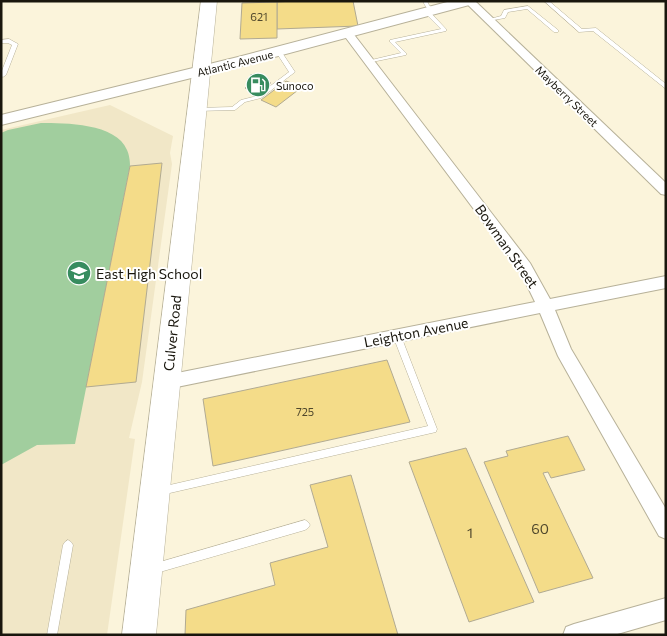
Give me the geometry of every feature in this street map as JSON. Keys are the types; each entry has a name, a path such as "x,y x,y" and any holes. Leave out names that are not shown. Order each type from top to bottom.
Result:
{"main road":[{"name":"Culver Road","path":"140,635 209,1"},
{"name":"Atlantic Avenue","path":"1,120 202,72 348,34 428,8 469,1"}],"street":[{"name":"Mayberry Street","path":"469,1 666,191"},
{"name":"Bowman Street","path":"348,34 525,267 545,306 564,351 666,529"},
{"name":"Leighton Avenue","path":"167,382 666,282"},
{"path":"574,635 666,609"}],"lane":[{"path":"521,1 556,31"},
{"path":"546,1 582,31 594,28 666,87"},
{"path":"488,20 503,17 506,11 528,7"},
{"path":"369,62 404,54 392,41 444,30 428,8"},
{"path":"1,42 9,41 15,44 3,75"},
{"path":"197,110 233,109 242,102 259,97 292,72 279,52"},
{"path":"154,493 433,429 397,336"},
{"path":"147,571 305,525"},
{"path":"52,635 68,545"}],"shaded area":[{"name":"East High School","path":"110,105 173,136 170,153 172,164 142,382 129,438 135,439 107,635 1,635 1,130"}],"green space":[{"path":"41,123 89,126 112,134 121,141 127,150 130,166 75,444 37,445 1,465 1,133"}],"building":[{"path":"353,1 358,26 277,29 277,2"},
{"path":"277,2 277,38 240,39 242,3"},
{"path":"259,78 271,83 257,93 245,88"},
{"path":"286,81 302,87 276,107 261,100"},
{"path":"162,163 136,382 86,387 130,166"},
{"path":"387,360 410,422 213,466 203,399"},
{"path":"568,436 585,470 551,478 548,472 543,473 593,578 539,593 484,462 508,456 506,451"},
{"path":"466,448 534,602 469,622 409,462"},
{"path":"351,475 398,635 185,635 186,610 275,585 270,563 328,547 310,485"}],"place":[{"name":"Sunoco","path":"258,85"},
{"name":"East High School","path":"79,273"}]}
